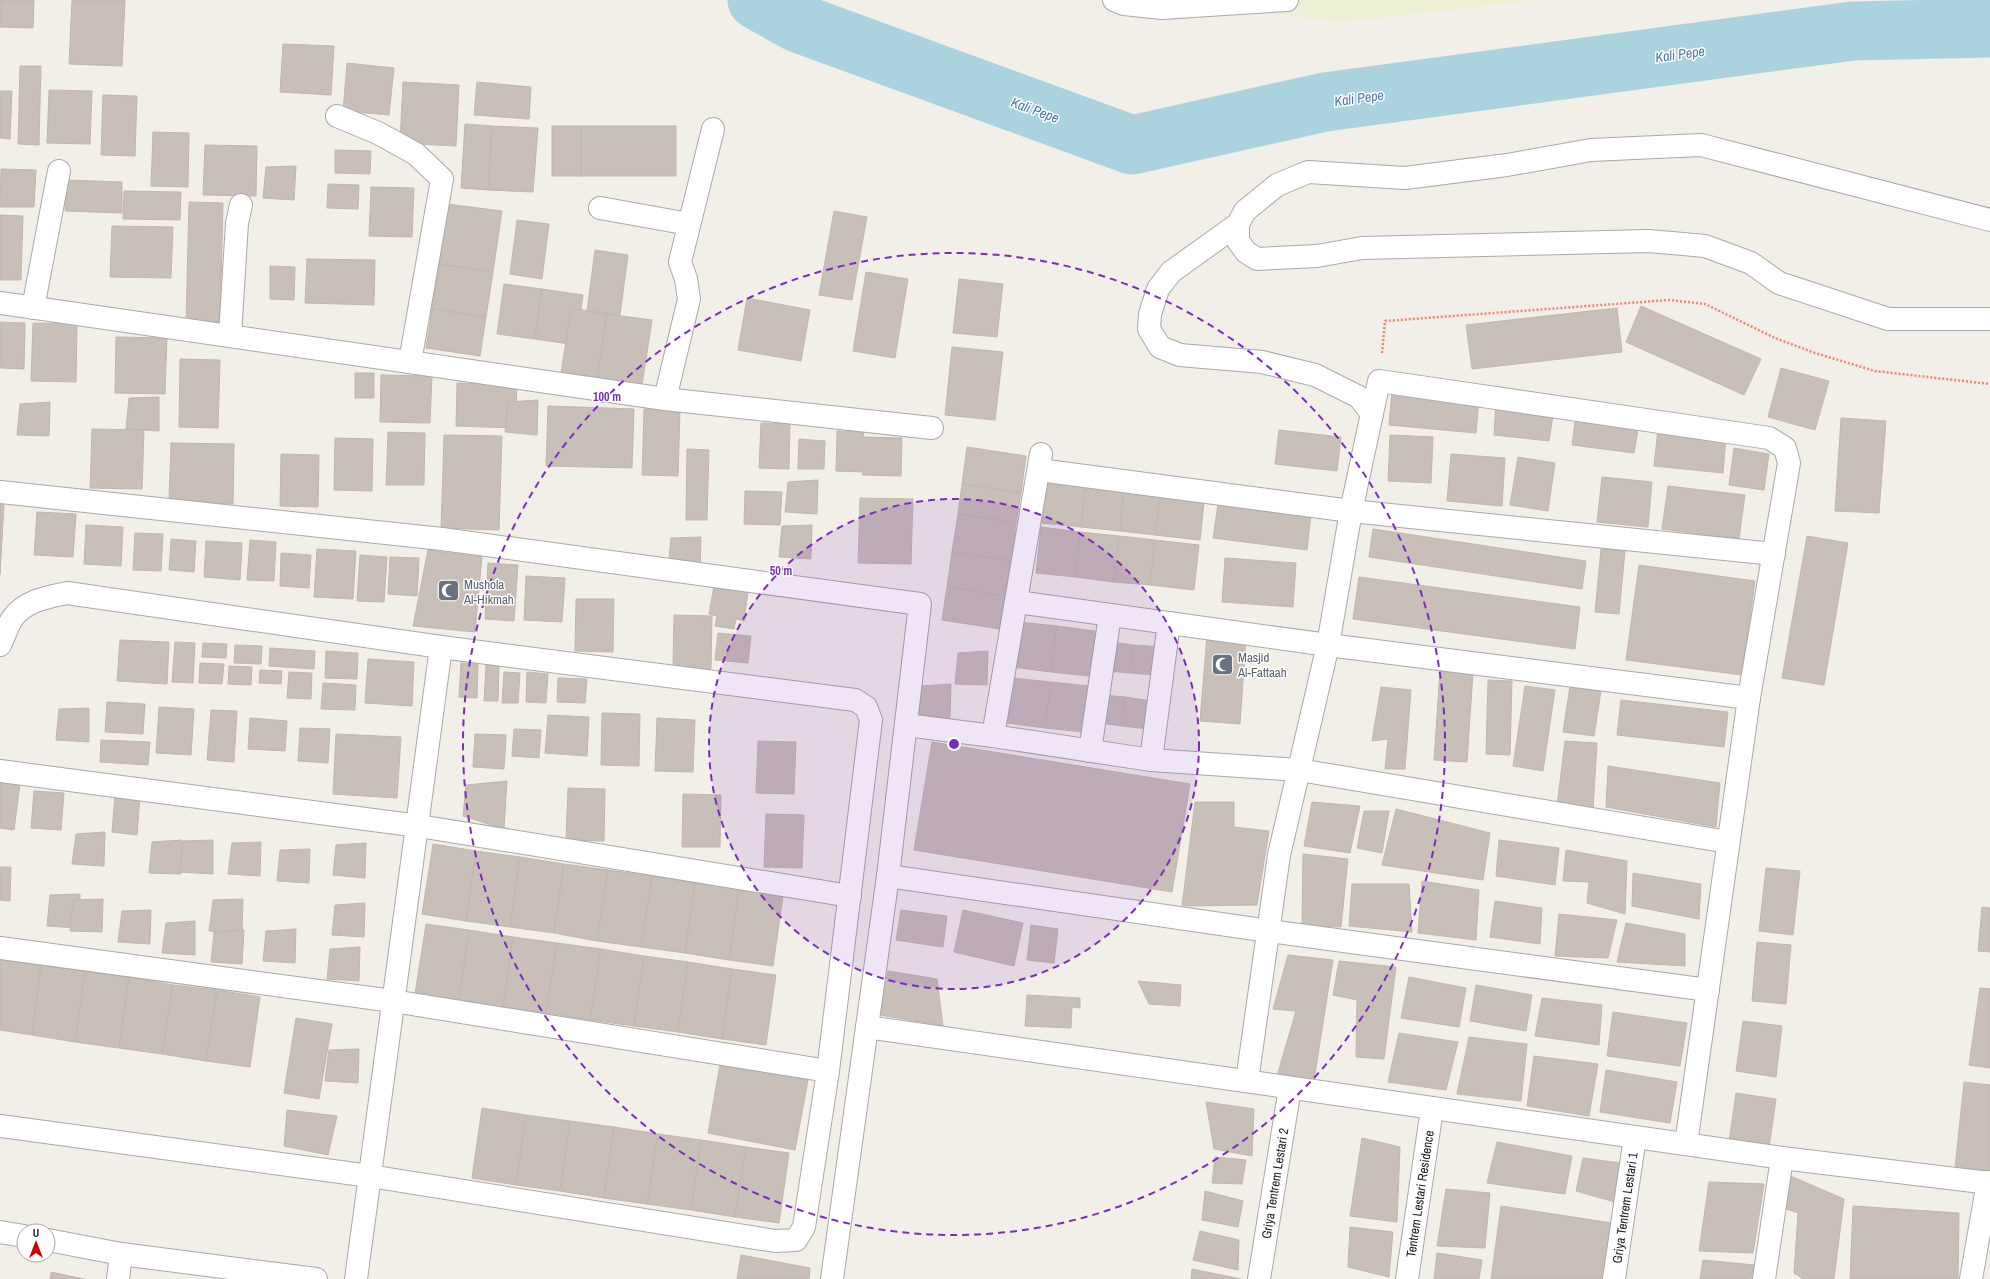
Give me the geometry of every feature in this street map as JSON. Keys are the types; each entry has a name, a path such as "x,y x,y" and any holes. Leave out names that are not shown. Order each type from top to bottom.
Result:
{"street":[{"path":"1114,0 1124,4 1162,8 1288,0"},
{"path":"337,116 378,133 416,154 442,179 410,362"},
{"path":"664,399 689,299 686,279 680,262 713,130"},
{"path":"1372,414 1359,397 1315,375 1262,362 1180,355 1160,347 1149,329 1150,314 1158,288 1170,272 1238,224 1245,211 1277,185 1308,172 1405,178 1507,165 1592,150 1702,145 1990,220"},
{"path":"33,308 59,171"},
{"path":"230,336 236,223 241,206"},
{"path":"600,208 689,224"},
{"path":"1238,224 1238,241 1246,252 1257,259 1317,256 1362,248 1650,241 1705,246 1751,263 1779,283 1888,319 1990,319"},
{"path":"0,304 664,399 932,428"},
{"path":"1247,1081 1279,855 1328,645 1351,511 1379,381 1769,438 1785,448 1789,463 1749,698 1686,1144"},
{"path":"993,736 1040,462 1351,511 1774,554"},
{"path":"0,492 442,539 920,604 888,876 832,1279"},
{"path":"0,645 12,619 27,606 43,597 67,593 441,647 855,700 866,706 871,720 828,1071 804,1227 796,1240 774,1241 370,1176 0,1126"},
{"path":"1017,602 1328,645 1749,698"},
{"path":"1090,751 1110,615"},
{"path":"1151,760 1169,623"},
{"path":"356,1279 393,1001 419,826 441,647"},
{"path":"906,725 993,736 1151,760 1299,770 1728,842"},
{"path":"0,770 419,826 850,896"},
{"path":"888,876 1269,931 1708,990"},
{"path":"0,948 393,1001 828,1071"},
{"path":"867,1027 1782,1158 1989,1182 1971,1279"},
{"name":"Griya Tentrem Lestari 2","path":"1259,1279 1290,1088"},
{"name":"Tentrem Lestari Residence","path":"1406,1279 1432,1109"},
{"name":"Griya Tentrem Lestari 1","path":"1614,1279 1635,1137"},
{"path":"1764,1279 1782,1158"},
{"path":"0,1232 16,1235"},
{"path":"56,1242 121,1254 316,1279"},
{"path":"118,1279 121,1254"}],"path":[{"path":"1379,381 1385,321 1670,300 1705,304 1775,338 1815,353 1875,371 1990,384"}],"green space":[{"path":"1198,0 1536,0 1336,23"}],"building":[{"path":"0,0 34,0 33,28 0,27"},
{"path":"72,0 125,0 122,66 69,64"},
{"path":"283,44 334,46 331,95 280,92"},
{"path":"347,63 394,68 389,115 343,111"},
{"path":"20,66 41,66 39,145 18,144"},
{"path":"403,82 459,85 456,146 400,143"},
{"path":"477,82 531,87 529,119 474,115"},
{"path":"49,90 92,91 90,144 47,143"},
{"path":"0,91 12,91 10,139 0,138"},
{"path":"103,95 137,96 135,156 101,155"},
{"path":"465,124 492,126 488,190 461,188"},
{"path":"492,126 538,128 533,192 488,190"},
{"path":"552,126 581,126 581,176 552,176"},
{"path":"581,126 676,126 676,176 581,176"},
{"path":"153,132 189,133 188,187 151,186"},
{"path":"205,145 257,146 256,196 203,195"},
{"path":"335,150 371,151 370,174 335,173"},
{"path":"296,166 294,200 263,198 266,167"},
{"path":"1,169 36,170 34,207 0,207"},
{"path":"66,180 122,182 122,213 65,211"},
{"path":"328,184 359,185 358,209 327,208"},
{"path":"371,187 414,188 412,237 369,236"},
{"path":"124,191 181,192 180,220 123,219"},
{"path":"189,202 223,203 220,322 186,322"},
{"path":"447,204 502,211 493,272 439,264"},
{"path":"834,211 867,217 852,300 819,295"},
{"path":"0,215 23,216 21,280 0,280"},
{"path":"517,220 549,224 542,279 510,274"},
{"path":"112,226 173,227 171,278 110,277"},
{"path":"595,250 628,255 620,315 587,311"},
{"path":"307,259 375,260 374,305 305,303"},
{"path":"439,264 493,272 486,317 432,309"},
{"path":"270,266 295,267 294,300 270,299"},
{"path":"866,272 908,279 895,358 853,351"},
{"path":"959,279 1003,284 997,337 953,333"},
{"path":"504,284 542,289 535,339 497,334"},
{"path":"542,289 583,295 576,345 535,339"},
{"path":"747,298 810,310 801,361 738,350"},
{"path":"1641,306 1761,359 1744,395 1626,342"},
{"path":"571,308 607,314 596,385 560,380"},
{"path":"1617,308 1622,352 1472,369 1466,325"},
{"path":"432,309 486,317 480,356 426,348"},
{"path":"607,314 652,320 641,392 596,385"},
{"path":"0,322 25,323 24,369 0,368"},
{"path":"33,323 77,324 76,382 31,381"},
{"path":"116,337 167,338 165,394 115,393"},
{"path":"952,347 1003,352 995,420 945,415"},
{"path":"180,359 220,360 218,428 179,427"},
{"path":"1781,368 1829,381 1815,430 1768,417"},
{"path":"355,373 374,373 374,398 355,398"},
{"path":"381,375 432,376 430,423 380,422"},
{"path":"457,383 517,385 515,428 456,426"},
{"path":"1392,391 1479,399 1476,433 1389,425"},
{"path":"159,397 159,431 126,429 129,398"},
{"path":"538,400 537,435 505,432 508,402"},
{"path":"50,402 49,436 17,435 20,404"},
{"path":"1496,402 1554,409 1549,441 1494,435"},
{"path":"548,406 634,409 632,468 546,466"},
{"path":"644,409 680,410 678,476 642,475"},
{"path":"1576,414 1639,424 1634,453 1572,445"},
{"path":"1841,418 1886,421 1879,513 1835,511"},
{"path":"761,423 790,424 789,469 759,468"},
{"path":"92,429 144,430 142,489 90,488"},
{"path":"1658,429 1726,436 1723,473 1654,466"},
{"path":"1279,430 1341,437 1337,471 1275,464"},
{"path":"837,431 864,432 863,437 902,438 901,476 862,475 863,472 836,471"},
{"path":"388,432 425,433 424,485 386,485"},
{"path":"444,435 502,436 499,530 441,528"},
{"path":"1390,435 1433,437 1431,483 1388,481"},
{"path":"335,438 373,439 372,491 334,490"},
{"path":"799,439 825,441 824,469 798,469"},
{"path":"171,443 234,444 233,504 169,501"},
{"path":"967,447 1026,456 1021,493 962,484"},
{"path":"1734,448 1769,454 1764,490 1729,485"},
{"path":"687,449 709,450 707,520 686,520"},
{"path":"281,454 319,455 318,507 280,506"},
{"path":"1451,454 1505,458 1502,506 1447,501"},
{"path":"1518,457 1555,463 1548,511 1510,505"},
{"path":"1047,477 1086,481 1081,527 1042,523"},
{"path":"1602,477 1652,482 1648,527 1597,522"},
{"path":"818,480 817,514 785,512 788,482"},
{"path":"1086,481 1124,486 1120,531 1081,527"},
{"path":"962,484 1021,493 1016,523 958,514"},
{"path":"1124,486 1161,489 1155,535 1120,531"},
{"path":"1668,486 1745,495 1739,539 1662,529"},
{"path":"1161,489 1205,494 1200,540 1155,535"},
{"path":"745,491 782,492 780,525 744,524"},
{"path":"860,498 913,499 911,564 858,563"},
{"path":"0,504 4,505 0,575"},
{"path":"1218,504 1311,515 1307,550 1213,538"},
{"path":"37,512 76,514 73,557 34,555"},
{"path":"958,514 1016,523 1011,561 952,552"},
{"path":"86,525 123,527 121,566 84,564"},
{"path":"812,525 811,559 779,557 782,526"},
{"path":"1041,527 1080,532 1075,577 1036,573"},
{"path":"1373,529 1586,561 1582,589 1369,557"},
{"path":"1080,532 1119,536 1114,582 1075,577"},
{"path":"135,533 163,534 161,571 133,570"},
{"path":"1119,536 1155,540 1150,585 1114,582"},
{"path":"1807,536 1848,543 1824,685 1782,678"},
{"path":"701,537 700,571 668,569 671,538"},
{"path":"171,539 196,541 194,572 169,570"},
{"path":"250,540 276,542 274,581 247,580"},
{"path":"1155,540 1199,545 1194,590 1150,585"},
{"path":"206,541 242,543 240,580 204,577"},
{"path":"317,549 356,551 353,599 314,597"},
{"path":"1601,549 1625,551 1619,614 1595,612"},
{"name":"Mushola Al-Hikmah","path":"428,550 482,557 475,632 413,626"},
{"path":"952,552 1011,561 1005,596 947,587"},
{"path":"281,553 311,555 309,588 280,586"},
{"path":"360,555 387,557 384,602 357,601"},
{"path":"390,557 419,558 417,596 388,594"},
{"path":"1225,558 1296,563 1293,607 1222,602"},
{"path":"488,563 518,565 514,621 485,619"},
{"path":"1639,565 1755,581 1742,675 1626,660"},
{"path":"526,576 565,578 562,622 524,620"},
{"path":"1359,577 1580,607 1575,649 1353,619"},
{"path":"714,586 748,592 744,621 736,619 734,629 715,626 717,616 709,614"},
{"path":"947,587 1005,596 1000,629 942,620"},
{"path":"576,599 614,599 613,652 575,651"},
{"path":"674,615 712,616 711,669 673,668"},
{"path":"1018,622 1057,626 1051,672 1012,667"},
{"path":"1057,626 1095,631 1090,676 1051,672"},
{"path":"718,633 751,636 748,663 715,660"},
{"path":"1207,635 1246,638 1240,724 1200,721"},
{"path":"120,640 169,642 167,684 117,681"},
{"path":"175,642 195,643 193,683 172,682"},
{"path":"1110,642 1133,645 1130,673 1108,671"},
{"path":"203,643 227,644 226,658 202,657"},
{"path":"235,645 262,646 261,664 234,663"},
{"path":"1133,645 1161,647 1158,675 1130,673"},
{"path":"270,648 315,651 314,669 269,666"},
{"path":"326,651 358,653 357,679 325,678"},
{"path":"988,651 987,685 955,684 958,653"},
{"path":"368,659 414,662 412,706 365,703"},
{"path":"200,663 224,664 222,684 199,683"},
{"path":"461,663 478,664 477,698 459,697"},
{"path":"486,665 499,666 498,701 484,701"},
{"path":"229,666 252,667 251,685 228,684"},
{"path":"260,670 282,671 281,684 259,683"},
{"path":"1440,671 1473,673 1467,762 1434,760"},
{"path":"289,672 312,673 311,699 287,698"},
{"path":"504,672 520,673 518,703 502,703"},
{"path":"527,672 548,674 546,703 526,702"},
{"path":"558,678 587,679 585,703 557,702"},
{"path":"1012,678 1051,682 1045,728 1007,723"},
{"path":"1488,680 1512,681 1510,755 1486,754"},
{"path":"1051,682 1089,686 1084,732 1045,728"},
{"path":"323,683 356,685 355,710 321,709"},
{"path":"951,684 950,718 918,716 921,686"},
{"path":"1525,686 1555,690 1543,771 1513,766"},
{"path":"1570,686 1601,691 1594,736 1563,732"},
{"path":"1381,687 1411,690 1405,769 1385,769 1388,739 1372,741"},
{"path":"1103,695 1125,697 1122,726 1100,723"},
{"path":"1125,697 1152,701 1149,729 1122,726"},
{"path":"1621,700 1728,712 1724,747 1617,735"},
{"path":"107,702 145,704 143,734 105,732"},
{"path":"159,707 194,709 191,755 156,753"},
{"path":"89,708 89,742 56,740 59,709"},
{"path":"211,710 237,711 234,762 207,760"},
{"path":"602,713 640,714 639,766 601,765"},
{"path":"548,715 589,717 587,756 545,753"},
{"path":"250,718 287,721 285,751 248,749"},
{"path":"657,718 695,720 693,772 655,771"},
{"path":"300,728 330,729 328,763 298,761"},
{"path":"514,729 541,730 539,758 512,756"},
{"path":"336,734 401,737 397,798 333,794"},
{"path":"475,734 506,735 504,769 473,767"},
{"path":"101,740 150,742 148,765 100,762"},
{"path":"758,741 796,742 794,794 756,793"},
{"path":"1565,741 1597,743 1593,809 1557,806"},
{"path":"932,742 1190,784 1172,892 914,850"},
{"path":"1608,766 1720,783 1716,827 1606,807"},
{"path":"0,781 20,784 14,830 0,828"},
{"path":"507,781 504,829 463,816 466,785"},
{"path":"568,788 605,789 604,841 566,840"},
{"path":"34,791 64,793 61,830 31,828"},
{"path":"683,794 721,795 720,847 682,847"},
{"path":"115,795 140,797 137,835 112,832"},
{"path":"1195,802 1234,802 1234,827 1269,831 1257,905 1182,906"},
{"path":"1312,802 1360,806 1350,853 1304,846"},
{"path":"1396,809 1490,833 1483,880 1382,865"},
{"path":"1364,811 1389,811 1382,853 1357,848"},
{"path":"766,814 804,815 802,868 764,867"},
{"path":"105,832 104,866 72,864 76,834"},
{"path":"182,840 181,874 149,873 152,842"},
{"path":"213,840 213,874 180,872 183,841"},
{"path":"1499,840 1559,848 1555,885 1496,876"},
{"path":"261,842 260,876 228,874 232,843"},
{"path":"366,843 365,878 333,875 336,845"},
{"path":"433,844 476,851 466,921 422,914"},
{"path":"310,849 309,883 277,881 280,850"},
{"path":"1566,850 1627,861 1625,914 1587,903 1589,882 1563,881"},
{"path":"476,851 520,857 510,927 466,921"},
{"path":"1303,854 1348,859 1341,927 1302,925"},
{"path":"520,857 564,864 554,933 510,927"},
{"path":"564,864 608,870 597,941 554,933"},
{"path":"0,867 11,867 10,901 0,900"},
{"path":"1766,868 1800,871 1793,935 1759,931"},
{"path":"608,870 652,876 641,947 597,941"},
{"path":"1633,873 1701,884 1699,919 1632,906"},
{"path":"652,876 695,883 685,953 641,947"},
{"path":"1422,881 1479,890 1476,940 1418,933"},
{"path":"695,883 739,889 729,960 685,953"},
{"path":"1352,884 1409,884 1412,932 1349,926"},
{"path":"739,889 783,896 773,966 729,960"},
{"path":"80,894 79,928 47,926 50,895"},
{"path":"103,899 102,932 70,931 73,900"},
{"path":"243,899 242,933 209,931 213,900"},
{"path":"1495,901 1542,908 1540,944 1490,937"},
{"path":"365,903 364,937 332,935 335,905"},
{"path":"1982,907 1990,908 1990,952 1978,951"},
{"path":"151,910 150,944 118,942 122,911"},
{"path":"901,910 947,916 943,947 896,940"},
{"path":"963,910 1023,923 1014,966 954,952"},
{"path":"1559,914 1617,920 1608,958 1555,956"},
{"path":"195,921 195,955 162,953 166,923"},
{"path":"1626,923 1685,934 1685,966 1617,962"},
{"path":"426,924 469,930 459,1000 415,994"},
{"path":"1031,925 1058,929 1054,963 1027,960"},
{"path":"296,929 295,963 263,961 266,931"},
{"path":"244,930 242,964 211,962 214,932"},
{"path":"469,930 513,937 503,1007 459,1000"},
{"path":"513,937 557,943 546,1013 503,1007"},
{"path":"1757,942 1791,945 1786,1004 1752,1001"},
{"path":"557,943 601,949 590,1020 546,1013"},
{"path":"360,947 359,981 327,979 330,949"},
{"path":"601,949 644,956 634,1026 590,1020"},
{"path":"1288,955 1333,960 1314,1080 1277,1076 1296,1011 1273,1009"},
{"path":"644,956 688,962 678,1032 634,1026"},
{"path":"0,959 41,965 32,1035 0,1030"},
{"path":"1339,961 1396,967 1384,1059 1356,1057 1357,1000 1333,995"},
{"path":"688,962 732,969 722,1039 678,1032"},
{"path":"41,965 85,971 75,1042 32,1035"},
{"path":"732,969 776,975 766,1045 722,1039"},
{"path":"85,971 129,977 119,1048 75,1042"},
{"path":"888,971 937,979 943,1026 880,1015"},
{"path":"129,977 173,985 162,1054 119,1048"},
{"path":"1409,977 1466,988 1459,1027 1401,1018"},
{"path":"1138,981 1181,985 1180,1006 1149,1004"},
{"path":"173,985 217,990 206,1061 162,1054"},
{"path":"1476,985 1532,995 1526,1031 1470,1021"},
{"path":"1980,988 1990,989 1990,1068 1969,1065"},
{"path":"217,990 260,997 250,1067 206,1061"},
{"path":"1027,995 1080,998 1080,1008 1072,1007 1071,1028 1025,1026"},
{"path":"1542,998 1602,1005 1599,1045 1535,1036"},
{"path":"1613,1012 1687,1023 1680,1066 1607,1056"},
{"path":"296,1018 332,1024 319,1099 284,1093"},
{"path":"1743,1021 1782,1026 1776,1077 1736,1071"},
{"path":"1399,1033 1458,1042 1446,1090 1388,1082"},
{"path":"1469,1037 1527,1044 1521,1101 1457,1094"},
{"path":"359,1049 358,1083 325,1081 329,1050"},
{"path":"1534,1056 1598,1064 1589,1116 1527,1106"},
{"path":"720,1064 808,1080 795,1150 708,1133"},
{"path":"1606,1070 1677,1082 1670,1123 1600,1112"},
{"path":"1964,1082 1990,1085 1990,1175 1955,1168"},
{"path":"1736,1093 1776,1099 1769,1148 1729,1142"},
{"path":"1206,1102 1254,1109 1252,1156 1214,1149"},
{"path":"482,1108 526,1115 516,1185 472,1178"},
{"path":"287,1110 337,1116 328,1155 284,1146"},
{"path":"526,1115 570,1121 560,1191 516,1185"},
{"path":"570,1121 614,1127 604,1198 560,1191"},
{"path":"614,1127 658,1134 647,1204 604,1198"},
{"path":"658,1134 701,1140 691,1210 647,1204"},
{"path":"1362,1138 1400,1147 1397,1222 1350,1216"},
{"path":"701,1140 746,1147 735,1217 691,1210"},
{"path":"1497,1142 1572,1156 1565,1194 1487,1183"},
{"path":"746,1147 789,1153 779,1223 735,1217"},
{"path":"1215,1157 1246,1160 1242,1184 1212,1183"},
{"path":"1583,1158 1621,1163 1615,1202 1576,1191"},
{"path":"1788,1175 1844,1199 1834,1279 1803,1279 1794,1273 1798,1213 1783,1208"},
{"path":"1709,1182 1764,1184 1753,1253 1699,1251"},
{"path":"1446,1189 1490,1193 1485,1248 1437,1246"},
{"path":"1205,1191 1243,1201 1238,1227 1202,1220"},
{"path":"1501,1206 1612,1223 1601,1279 1491,1279"},
{"path":"1853,1206 1959,1213 1958,1279 1850,1279"},
{"path":"1350,1227 1393,1232 1389,1277 1348,1267"},
{"path":"1200,1231 1239,1240 1238,1270 1193,1260"},
{"path":"1437,1253 1482,1260 1479,1279 1434,1279"},
{"path":"741,1255 810,1268 809,1279 737,1279"},
{"path":"1703,1260 1754,1265 1751,1279 1700,1279"},
{"path":"1192,1269 1241,1279 1191,1279"},
{"path":"51,1272 84,1279 50,1279"}],"waterway":[{"name":"Kali Pepe","path":"757,0 798,23 1132,145 1325,102 1853,31 1990,28"}],"place":[{"name":"Mushola Al-Hikmah","path":"449,591"},
{"name":"Masjid Al-Fattaah","path":"1222,664"}]}
